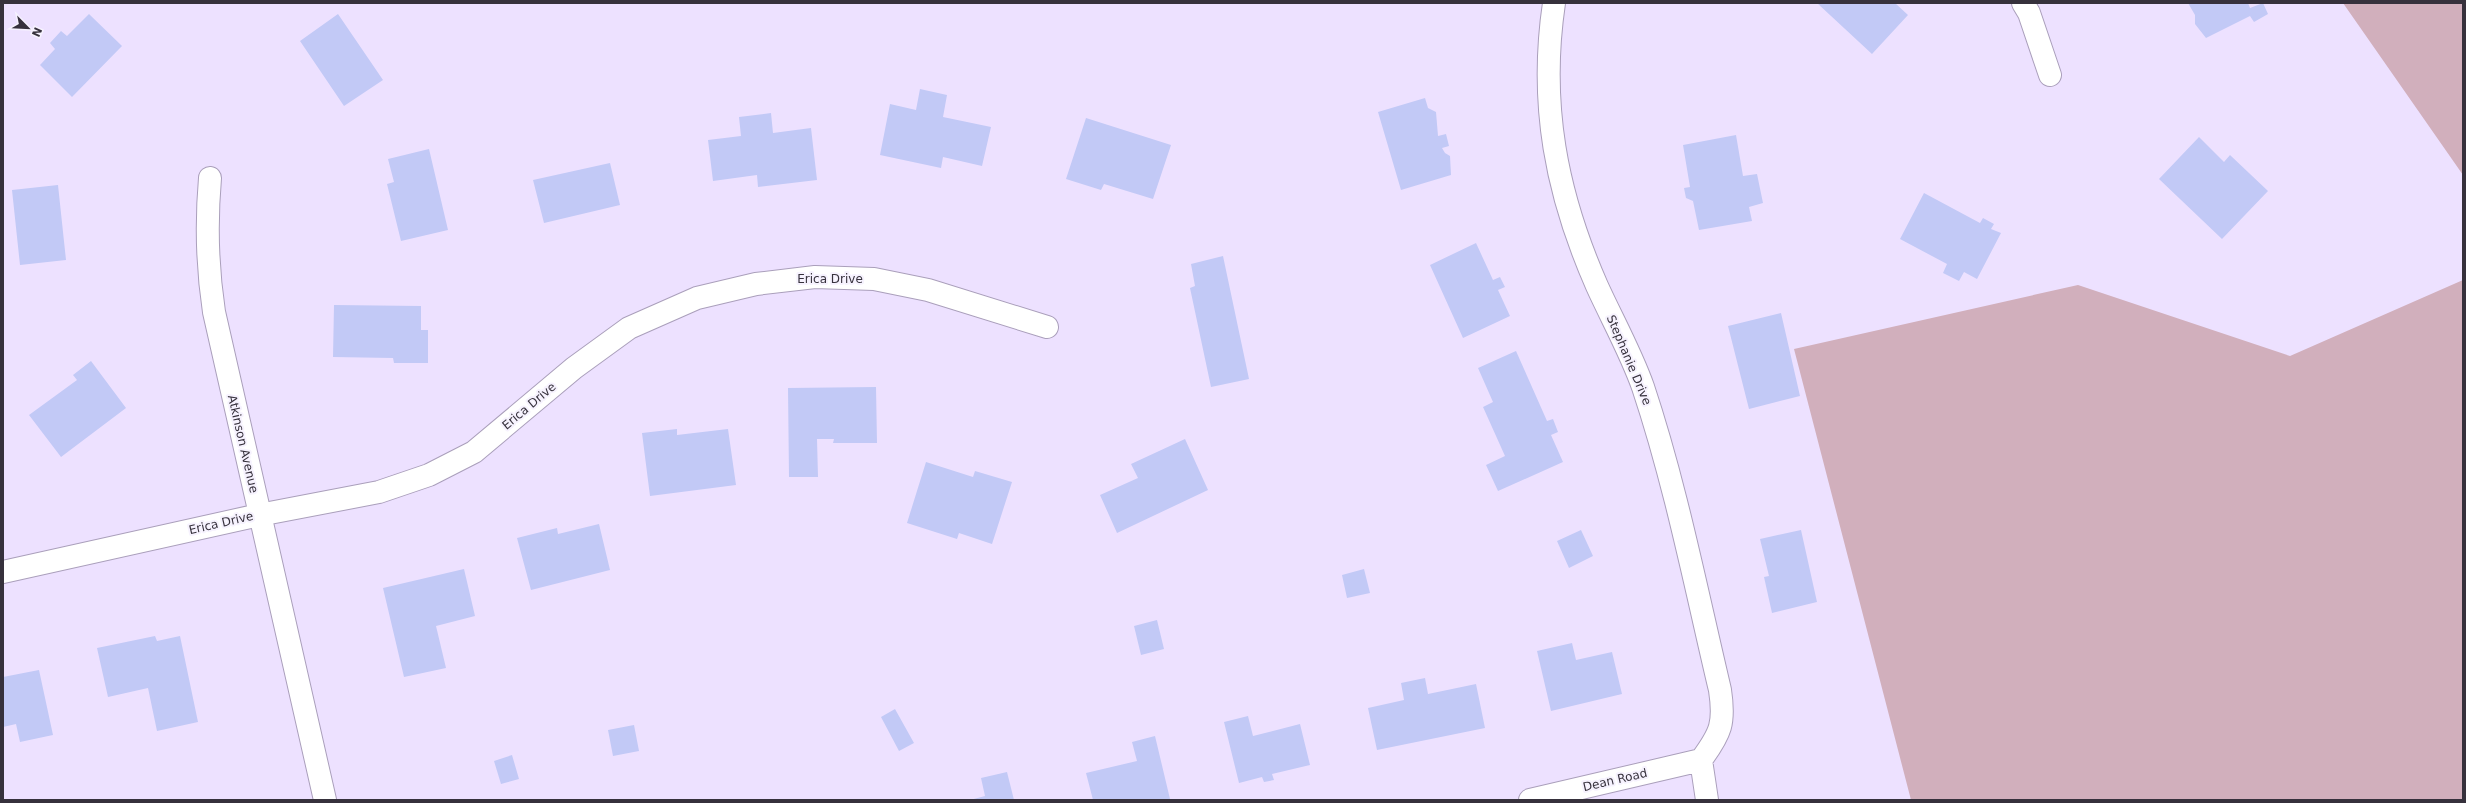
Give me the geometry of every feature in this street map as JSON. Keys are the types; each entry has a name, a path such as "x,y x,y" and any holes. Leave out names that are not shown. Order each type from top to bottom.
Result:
{"street":[{"name":"Stephanie Drive","path":"1554,3 1547,59 1548,97 1558,172 1569,211 1596,284 1642,385 1675,499 1720,690 1724,714 1716,739 1701,760"},
{"path":"2023,3 2029,13 2050,75"},
{"name":"Atkinson Avenue","path":"210,178 207,238 208,269 214,312 325,800"},
{"name":"Erica Drive","path":"3,572 259,514 379,492 429,475 474,452 574,368 629,328 697,298 756,284 815,277 874,279 928,290 1047,327"},
{"name":"Dean Road","path":"1530,800 1701,760"},
{"path":"1701,760 1707,800"}],"shaded area":[{"path":"2343,3 2463,3 2463,175"},
{"path":"2463,280 2463,800 1911,800 1794,349 2078,285 2290,356"}],"building":[{"path":"1817,3 1895,3 1908,15 1872,54"},
{"path":"2188,3 2248,3 2250,8 2263,3 2268,14 2254,22 2250,16 2206,38 2195,24 2195,15"},
{"path":"89,14 122,46 72,97 40,65 55,49 50,43 61,31 67,36"},
{"path":"338,14 383,80 344,106 300,41"},
{"path":"920,89 947,95 943,117 991,127 982,166 943,157 941,168 880,155 890,104 916,110"},
{"path":"1425,98 1428,108 1436,112 1438,136 1446,134 1449,146 1442,148 1445,153 1450,156 1451,175 1401,190 1378,112"},
{"path":"771,113 773,133 811,128 817,180 758,187 757,175 713,181 708,140 741,136 739,117"},
{"path":"1086,118 1171,145 1153,199 1104,184 1101,190 1066,179"},
{"path":"1736,135 1743,176 1757,174 1763,203 1749,207 1752,221 1699,230 1693,201 1686,198 1684,188 1690,187 1683,145"},
{"path":"2199,137 2224,162 2230,155 2268,191 2222,239 2159,179"},
{"path":"429,149 448,230 401,241 387,184 394,182 388,159"},
{"path":"610,163 620,205 544,223 533,180"},
{"path":"58,185 66,260 20,265 12,190"},
{"path":"1924,193 1980,223 1983,218 1994,224 1991,229 2001,233 1977,279 1964,272 1959,281 1943,273 1947,264 1900,239"},
{"path":"1476,243 1493,280 1500,277 1505,287 1498,290 1510,316 1463,338 1430,265"},
{"path":"1223,256 1249,379 1211,387 1190,288 1195,286 1191,264"},
{"path":"334,305 421,306 421,330 428,330 428,363 394,363 393,358 333,357"},
{"path":"1781,313 1800,396 1749,409 1728,326"},
{"path":"1516,351 1547,421 1553,419 1558,432 1551,435 1563,462 1498,491 1486,465 1505,456 1483,407 1493,402 1478,368"},
{"path":"91,361 126,408 61,457 29,415 77,380 73,375"},
{"path":"876,387 877,443 833,443 834,439 817,439 818,477 789,477 788,388"},
{"path":"677,429 677,435 728,429 736,485 650,496 642,433"},
{"path":"1185,439 1208,490 1117,533 1100,495 1138,478 1131,464"},
{"path":"926,462 973,477 975,471 1012,482 992,544 959,533 957,539 907,523"},
{"path":"599,524 610,570 531,590 517,538 557,528 558,534"},
{"path":"1581,530 1593,556 1569,568 1557,541"},
{"path":"1801,530 1817,602 1772,613 1764,577 1769,576 1760,539"},
{"path":"464,569 475,616 436,626 446,668 404,677 383,588"},
{"path":"1364,569 1370,593 1347,598 1342,575"},
{"path":"1157,620 1164,649 1141,655 1134,626"},
{"path":"155,636 157,641 180,636 198,722 157,731 148,688 108,697 97,648"},
{"path":"1572,643 1576,660 1612,652 1622,694 1551,711 1537,651"},
{"path":"39,670 53,735 20,742 16,724 3,727 3,677"},
{"path":"1425,678 1428,694 1476,684 1485,728 1377,750 1368,708 1404,700 1401,683"},
{"path":"895,709 914,743 899,751 881,717"},
{"path":"1248,716 1253,736 1300,724 1310,765 1272,774 1274,780 1264,782 1262,777 1239,783 1224,722"},
{"path":"634,725 639,751 613,756 608,730"},
{"path":"1155,736 1170,799 1093,800 1086,773 1137,761 1132,742"},
{"path":"512,755 519,779 501,784 494,761"},
{"path":"1007,772 1014,800 970,800 985,796 981,778"}]}
